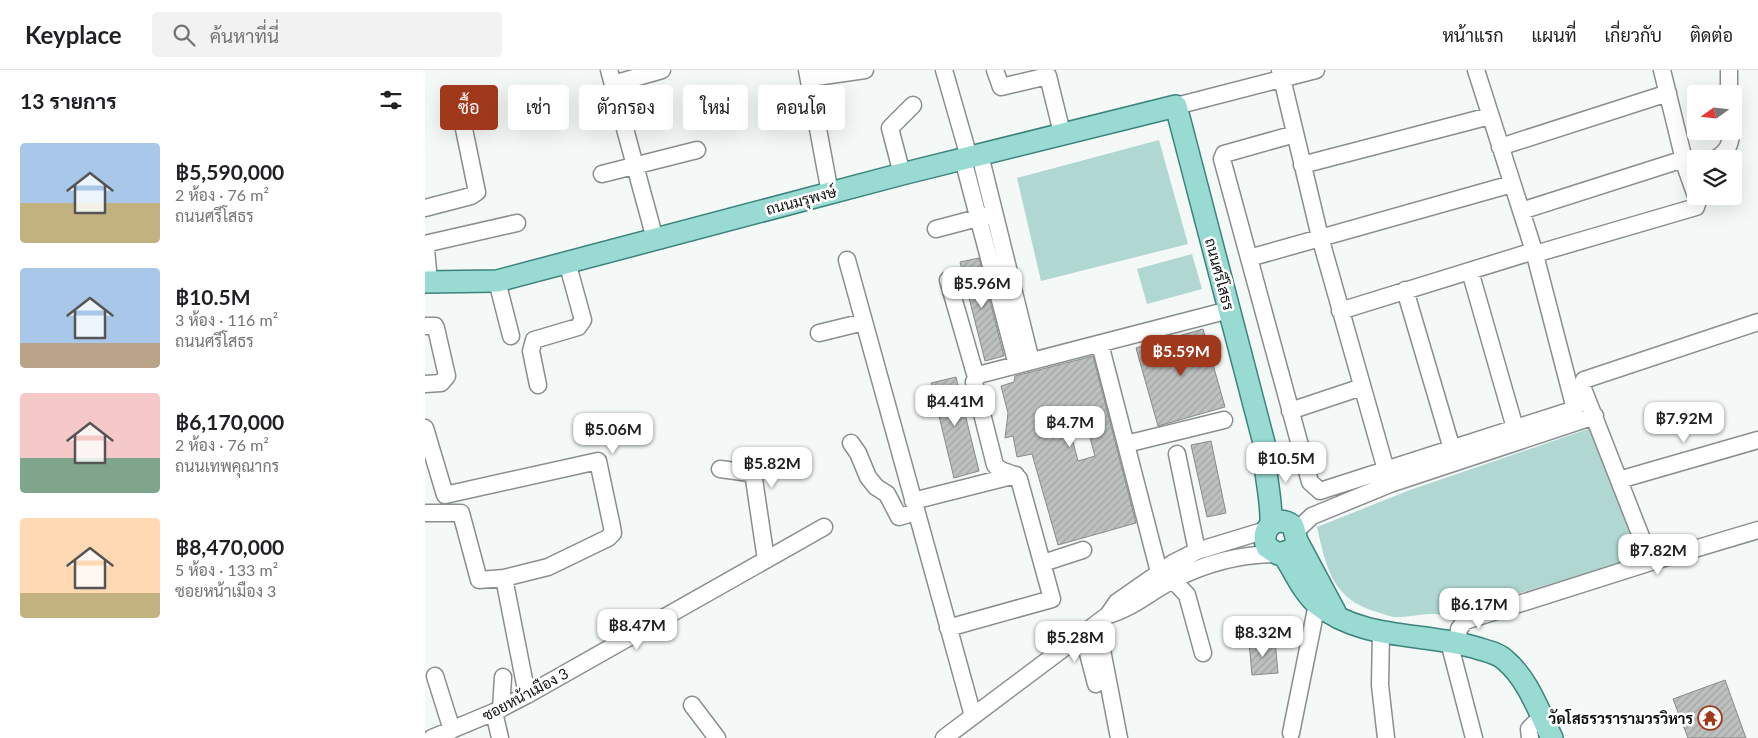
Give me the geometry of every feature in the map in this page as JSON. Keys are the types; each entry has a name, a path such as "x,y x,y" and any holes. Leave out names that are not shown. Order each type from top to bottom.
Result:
{"main road":[{"name":"ถนนมรุพงษ์","path":"427,282 497,281 902,174 1176,106"},
{"name":"ถนนศรีโสธร","path":"1176,106 1264,443 1263,459 1272,509 1283,537"},
{"path":"1283,537 1305,590 1317,604 1337,617 1381,632 1453,643 1489,651 1504,658 1529,693 1552,738"},
{"path":"1283,537 1337,617"}],"street":[{"path":"655,239 611,77 661,70"},
{"path":"830,193 808,74 839,72 849,74 865,70"},
{"path":"944,70 971,157 1024,363"},
{"path":"995,70 1001,87 1047,73 1062,133"},
{"path":"1176,106 1281,74 1316,70"},
{"path":"1166,576 1230,558 1258,554 1313,516 1388,477 1452,449 1575,409 1535,253 1475,70"},
{"path":"1662,70 1687,157"},
{"path":"1729,70 1729,85"},
{"path":"1281,74 1320,237 1388,477"},
{"path":"1501,147 1668,93"},
{"path":"902,174 890,128 913,105"},
{"path":"1302,164 1490,116"},
{"path":"425,208 471,196 477,192 464,130"},
{"path":"1295,134 1224,154 1222,159 1310,482 1316,490 1320,491 1388,477 1595,416"},
{"path":"602,174 697,150"},
{"path":"1521,211 1687,165"},
{"path":"1249,258 1512,184"},
{"path":"1340,310 1695,207 1696,205"},
{"path":"936,229 986,216"},
{"path":"427,282 426,249 429,243 517,223"},
{"path":"847,260 973,716"},
{"path":"538,385 531,351 534,340 578,327 583,320 567,262"},
{"path":"1470,271 1515,428"},
{"path":"948,280 976,377 974,382 995,465 1003,472 1016,475"},
{"path":"497,281 511,336"},
{"path":"1405,290 1452,449"},
{"path":"976,377 1229,310"},
{"path":"819,333 864,322"},
{"path":"1651,562 1582,386 1584,380 1758,322"},
{"path":"425,326 435,326 437,328 447,376 441,383 426,379"},
{"path":"1100,344 1125,444 1166,576 1187,595 1203,653"},
{"path":"1290,411 1362,387"},
{"path":"1125,444 1224,420"},
{"path":"425,428 450,514"},
{"path":"1619,480 1758,440"},
{"path":"851,442 868,476 876,487 887,494 899,517 915,507 1016,475"},
{"path":"1177,454 1197,551"},
{"path":"425,513 450,514 459,512 462,514 479,580 482,582 548,567 608,538 613,533 598,461 445,495"},
{"path":"720,469 750,473 754,479 766,560"},
{"path":"948,628 1049,601 1052,596 1016,475"},
{"name":"ซอยหน้าเมือง 3","path":"432,738 498,711 823,527"},
{"path":"1474,738 1453,643 1465,621 1758,530"},
{"path":"953,735 973,716 1103,619 1117,602 1166,576 1197,551 1283,537"},
{"path":"1043,563 1083,550"},
{"path":"504,578 527,695"},
{"path":"1291,733 1317,604"},
{"path":"1103,619 1119,738"},
{"path":"1381,632 1380,685 1386,738"},
{"path":"1083,634 1096,684"},
{"path":"435,676 452,730"},
{"path":"500,738 498,711 503,677"},
{"path":"692,705 717,738"},
{"path":"1530,738 1529,728 1541,717"}],"shaded area":[{"path":"1159,140 1188,244 1041,281 1017,178"},
{"path":"1192,254 1202,289 1147,304 1137,269"},
{"path":"1594,427 1641,556 1445,616 1428,614 1396,617 1385,615 1362,607 1350,599 1341,591 1334,580 1328,569 1317,527 1410,490"}],"building":[{"path":"979,258 1004,356 985,361 960,262"},
{"path":"1203,329 1225,407 1158,426 1136,348"},
{"path":"1093,356 1136,523 1058,545 1032,454 1017,457 1013,436 1005,438 1008,413 1001,386 1014,382 1015,376","holes":["1089,434 1095,456 1078,461 1072,438"]},
{"path":"956,377 979,471 954,478 931,383"},
{"path":"1211,441 1226,513 1207,517 1191,445"},
{"path":"1275,640 1278,673 1252,675 1249,642"},
{"name":"วัดโสธรวรารามวรวิหาร","path":"1725,680 1746,738 1688,738 1673,699"}],"place":[{"name":"วัดโสธรวรารามวรวิหาร","path":"1710,718"}]}
